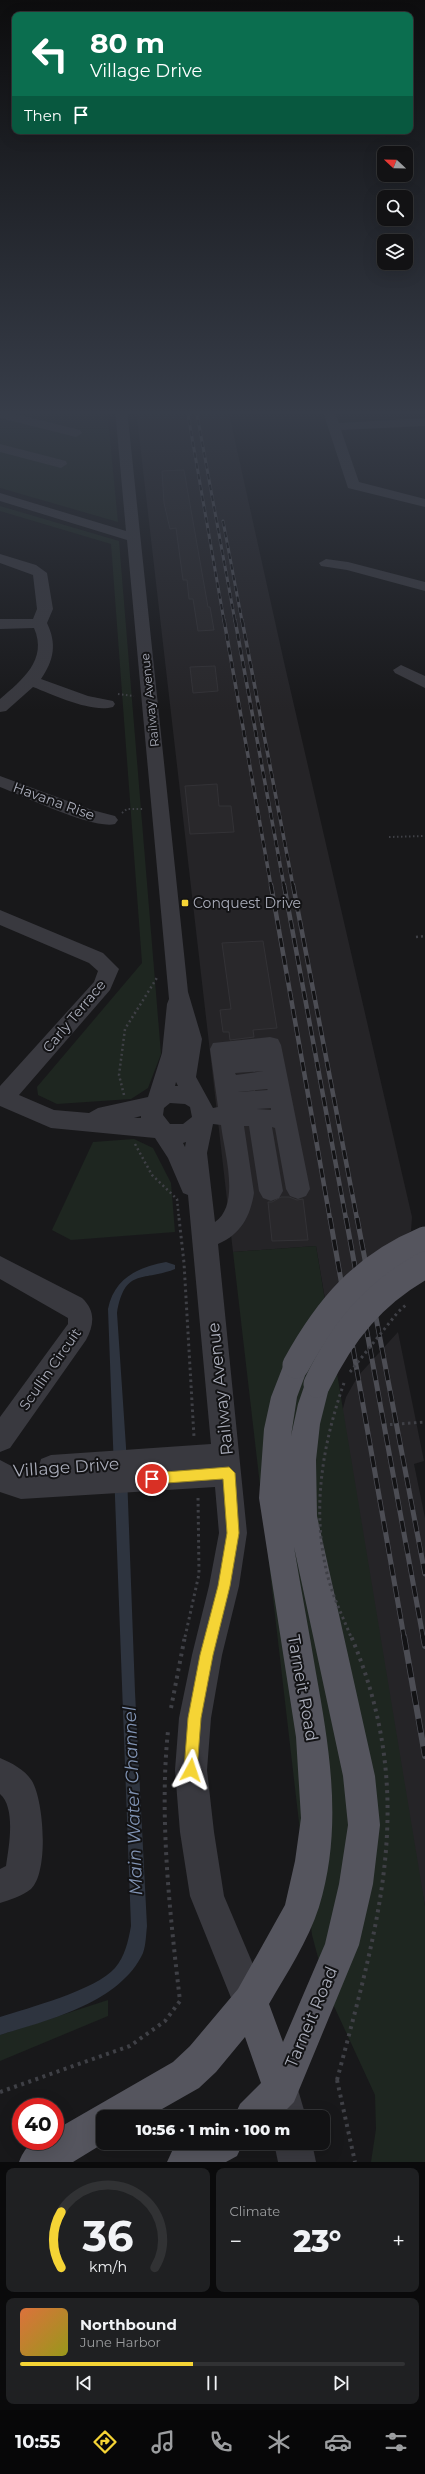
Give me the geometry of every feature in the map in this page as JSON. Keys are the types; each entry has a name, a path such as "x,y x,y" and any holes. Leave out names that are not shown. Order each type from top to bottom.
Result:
{"main road":[{"name":"Tarneit Road","path":"268,2110 284,2103 342,1945 356,1884 364,1825 359,1776 309,1552 301,1506 300,1479 302,1448 307,1418 307,1375 312,1335 331,1309 351,1287 371,1270 395,1254 425,1240"},
{"name":"Tarneit Road","path":"124,2110 186,2075 203,2059 251,2002 290,1934 302,1907 312,1861 317,1818 316,1778 312,1737 278,1540 273,1498 278,1429 284,1397 337,1345 355,1318 394,1283 425,1265"},
{"path":"251,2002 284,2103"},
{"path":"38,2162 96,2126"},
{"path":"186,2162 210,2150"}],"street":[{"path":"45,510 134,534"},
{"name":"Railway Avenue","path":"131,510 178,992 191,1039 185,1077 200,1112 195,1153 228,1465 233,1533 224,1586 207,1655 195,1718 191,1770 196,1832 207,1896 251,2002"},
{"path":"0,558 31,568 42,577 45,609 39,623 45,636 43,664 30,681 0,707"},
{"path":"326,563 348,566 425,587"},
{"path":"0,624 39,623"},
{"path":"401,670 425,682"},
{"path":"30,681 85,700 107,704"},
{"name":"Havana Rise","path":"0,781 86,814 109,820"},
{"name":"Carly Terrace","path":"0,917 96,958 109,969 103,985 2,1097"},
{"name":"Railway Avenue","path":"158,1101 173,1053 178,992"},
{"path":"204,1228 224,1231 234,1219 240,1206 242,1193 225,1085 221,1049 270,1046 298,1189"},
{"path":"2,1097 44,1117 69,1122 128,1119 181,1135 197,1128 200,1112 225,1085 277,1082"},
{"path":"271,1191 259,1118 277,1082"},
{"path":"225,1085 259,1118"},
{"path":"128,1119 158,1101 181,1093 200,1112"},
{"path":"158,1101 152,1116 153,1121 161,1130"},
{"name":"Railway Avenue","path":"161,1130 178,1152 204,1228"},
{"name":"Scullin Circuit","path":"0,1267 73,1306 78,1310 82,1320 78,1332 0,1439"},
{"name":"Village Drive","path":"0,1470 22,1472 228,1465"},
{"name":"Village Drive","path":"0,1474 6,1481 21,1485 197,1467"},
{"path":"0,1774 15,1786 24,1800 25,1848 10,1881"},
{"path":"294,2150 297,2162"}],"path":[{"path":"134,688 135,704"},
{"path":"144,802 145,817"},
{"path":"109,820 127,809 145,809"},
{"path":"390,837 425,836"},
{"path":"416,936 425,936"},
{"path":"159,968 159,975 125,1029 119,1075 128,1119 138,1154 153,1177 164,1190 177,1199 197,1467 199,1574 174,1685 170,1715"},
{"path":"355,2162 337,2080 377,1929 389,1848 387,1771 368,1681 338,1608 326,1569 320,1526 322,1467 331,1415 346,1376 398,1312 413,1300"},
{"path":"384,1424 425,1422"},
{"path":"0,2092 130,2046 165,2021 180,2001 173,1950 167,1845 164,1761 169,1723"}],"shaded area":[{"path":"13,510 119,541 161,1054 148,1088 131,1099 57,1104 38,1095 37,1087 142,963 111,544 0,511"},
{"path":"76,510 117,510 118,522"},
{"path":"148,510 250,510 412,1217 411,1231 382,1248 325,1299 316,1246 233,1252"},
{"path":"134,1139 153,1148 171,1183 175,1232 71,1240 52,1230 93,1142"},
{"path":"316,1246 425,1906 425,2162 371,2162 376,2129 375,2095 327,1991 312,1935 233,1252"},
{"path":"398,1332 424,1461 414,1464 425,1518 425,1906 333,1447 346,1397 358,1376"},
{"path":"108,2000 108,2016 0,2061 0,2035"}],"water":[{"name":"Main Water Channel","path":"166,1262 175,1265 175,1269 130,1282 120,1298 117,1313 126,1447 135,1692 147,1926 145,1947 143,1953 132,1970 118,1985 100,1997 60,2016 0,2035 0,2017 78,1991 106,1976 115,1968 121,1959 129,1938 131,1926 108,1309 116,1290 121,1282 128,1276 146,1267"}],"building":[{"path":"166,510 191,510 208,607 210,607 214,630 198,631 193,599 189,599 187,580 183,580 176,528 170,529"},
{"path":"215,666 218,691 193,693 190,667"},
{"path":"217,784 219,806 231,806 234,832 190,834 185,786"},
{"path":"263,941 277,1028 253,1030 254,1037 230,1040 229,1032 223,1032 220,1010 231,1009 222,943"},
{"path":"281,1197 289,1197 297,1200 303,1199 308,1240 272,1241 268,1202 272,1202"}],"railway":[{"path":"205,510 224,621"},
{"path":"215,510 235,621"},
{"path":"223,521 242,621"},
{"path":"224,620 271,886"},
{"path":"235,620 284,886"},
{"path":"242,620 293,886"},
{"path":"271,885 330,1219"},
{"path":"284,885 346,1219"},
{"path":"293,885 357,1219"},
{"path":"330,1218 404,1637"},
{"path":"346,1218 423,1637"},
{"path":"357,1218 425,1574"},
{"path":"404,1636 425,1756"},
{"path":"423,1636 425,1646"}],"place":[{"name":"Conquest Drive","path":"185,903"}],"route":[{"path":"152,1479 229,1473 233,1533 224,1586 207,1655 195,1718 191,1770"}]}
